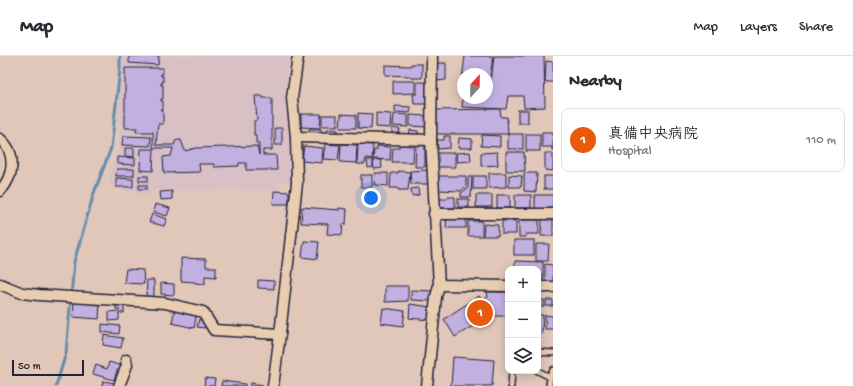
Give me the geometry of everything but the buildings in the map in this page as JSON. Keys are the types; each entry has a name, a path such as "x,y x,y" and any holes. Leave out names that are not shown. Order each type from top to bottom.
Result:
{"street":[{"path":"273,386 297,183 296,138 292,98 298,56"},
{"path":"427,386 436,298 439,285 431,140 432,56"},
{"path":"296,138 431,140"},
{"path":"0,139 8,147 12,157 12,167 9,178 0,191"},
{"path":"434,214 553,214"},
{"path":"0,284 22,292 70,297 164,303 203,312 214,330 280,334"},
{"path":"439,285 505,286"},
{"path":"541,287 553,287"},
{"path":"119,386 127,365 126,360"}],"lane":[{"path":"541,352 553,353"},
{"path":"549,386 550,377 553,370"},
{"path":"541,372 550,377"},
{"path":"511,386 513,374"}],"shaded area":[{"path":"122,56 289,56 285,108 291,147 291,183 280,182 280,190 152,190 150,195 113,188 109,182 112,166 118,150 120,128 116,123 122,70"}],"waterway":[{"path":"56,386 66,353 74,262 94,193 111,148 120,69 120,56"}],"place":[{"name":"真備中央病院","path":"480,313"}]}
